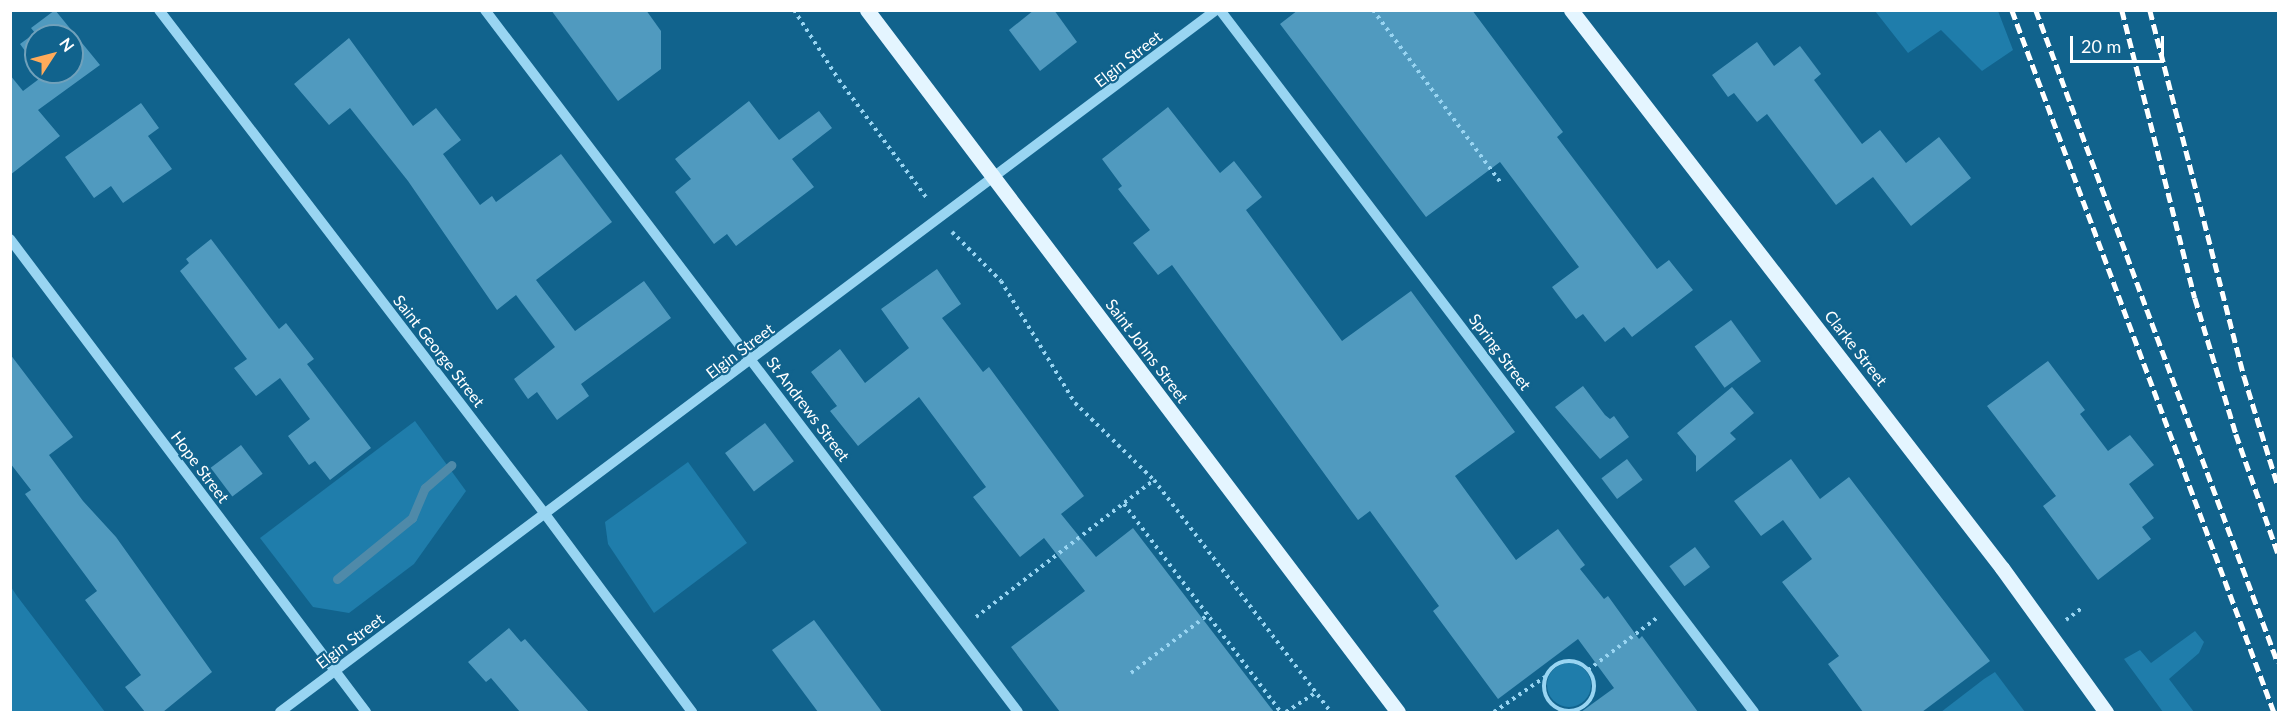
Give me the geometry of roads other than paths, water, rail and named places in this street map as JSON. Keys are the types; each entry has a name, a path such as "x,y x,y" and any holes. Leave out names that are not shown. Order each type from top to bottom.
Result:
{"main road":[{"name":"Saint Johns Street","path":"867,10 1398,712"},
{"name":"Clarke Street","path":"1571,10 2002,568 2106,712"}],"street":[{"name":"Saint George Street","path":"159,10 545,514 692,712"},
{"name":"St Andrews Street","path":"485,10 1018,712"},
{"name":"Elgin Street","path":"280,712 1218,10"},
{"name":"Spring Street","path":"1218,10 1754,712"},
{"name":"Hope Street","path":"10,239 366,712"}],"waterway":[{"path":"337,579 412,518 425,488 451,465"}],"railway":[{"path":"2012,10 2274,712"},
{"path":"2036,10 2278,663"},
{"path":"2122,10 2195,298 2236,434 2278,553"},
{"path":"2150,10 2244,376 2278,486"}]}
